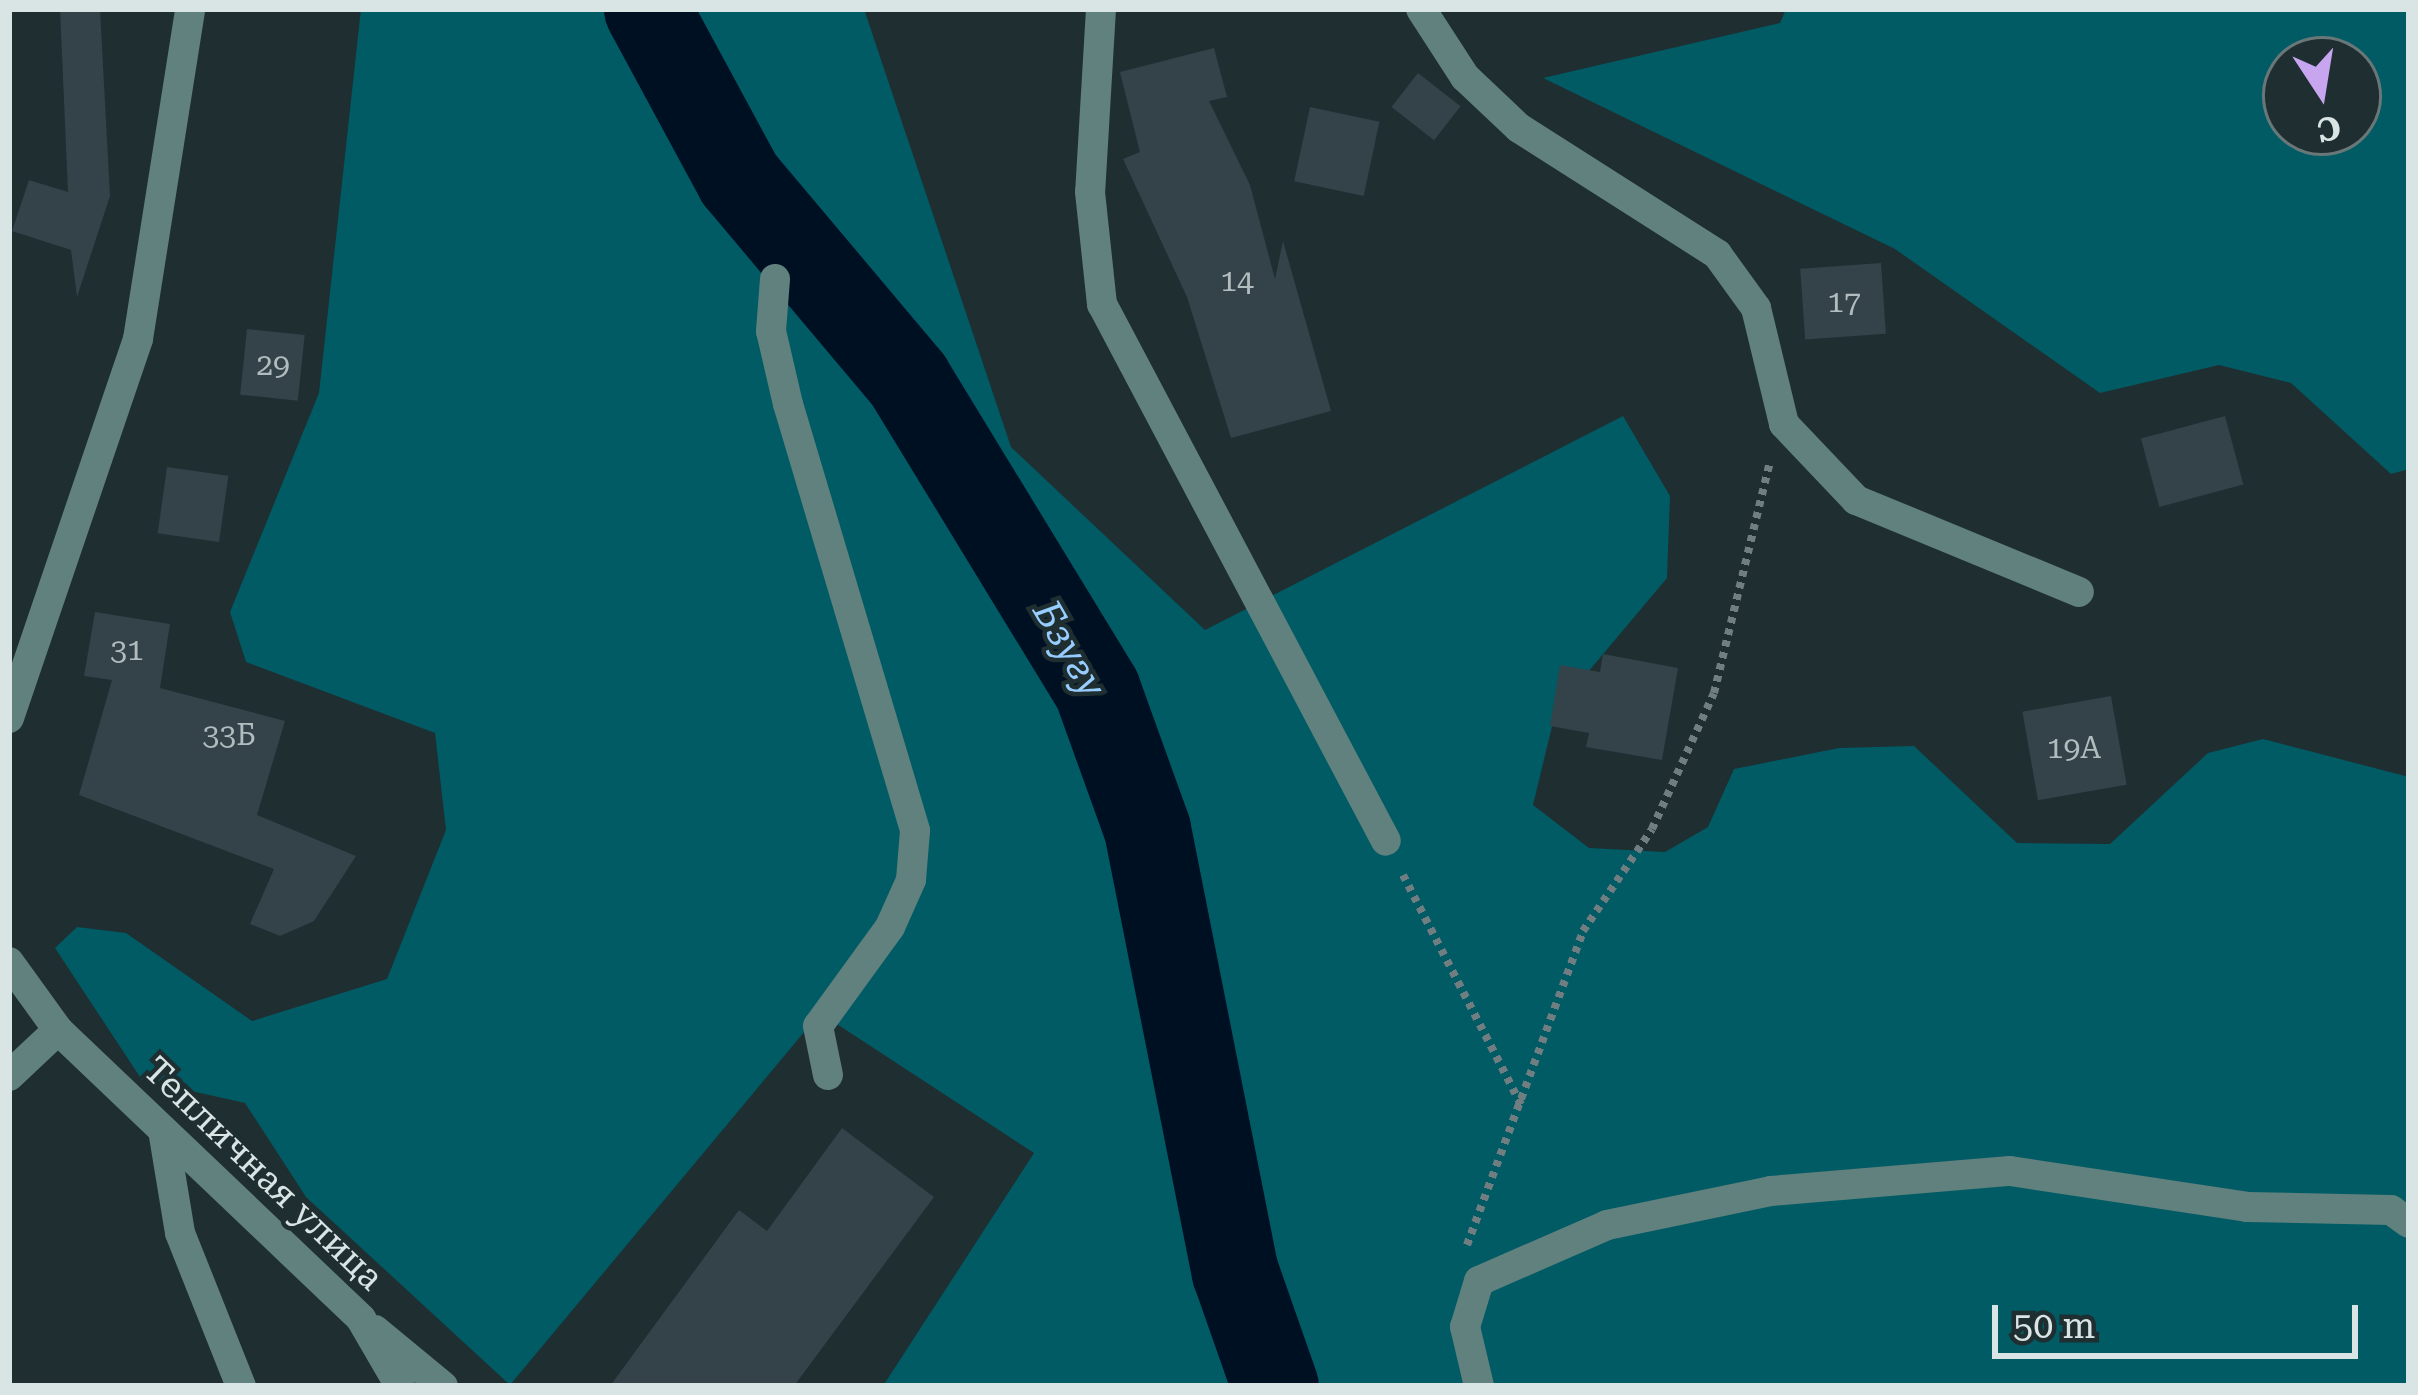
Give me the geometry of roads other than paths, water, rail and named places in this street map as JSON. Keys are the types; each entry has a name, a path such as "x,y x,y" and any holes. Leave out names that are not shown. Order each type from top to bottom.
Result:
{"street":[{"path":"9,718 138,339 190,9"},
{"path":"1100,9 1090,192 1102,304 1387,841"},
{"path":"1421,9 1465,77 1519,128 1729,268 1756,308 1784,424 1856,500 2079,592"},
{"path":"775,278 771,331 788,404 915,831 911,880 890,927 818,1026 828,1075"},
{"name":"Тепличная улица","path":"9,962 58,1030 361,1319 400,1386"},
{"path":"9,1076 58,1030"},
{"path":"164,1136 180,1233 241,1386"},
{"path":"1479,1386 1468,1301 1479,1281 1607,1226 1814,1187 2010,1171 2247,1207 2391,1210 2409,1223"},
{"path":"361,1319 443,1386"}],"waterway":[{"name":"Бзугу","path":"647,9 739,179 908,380 1097,690 1147,829 1235,1272 1275,1386"}]}
